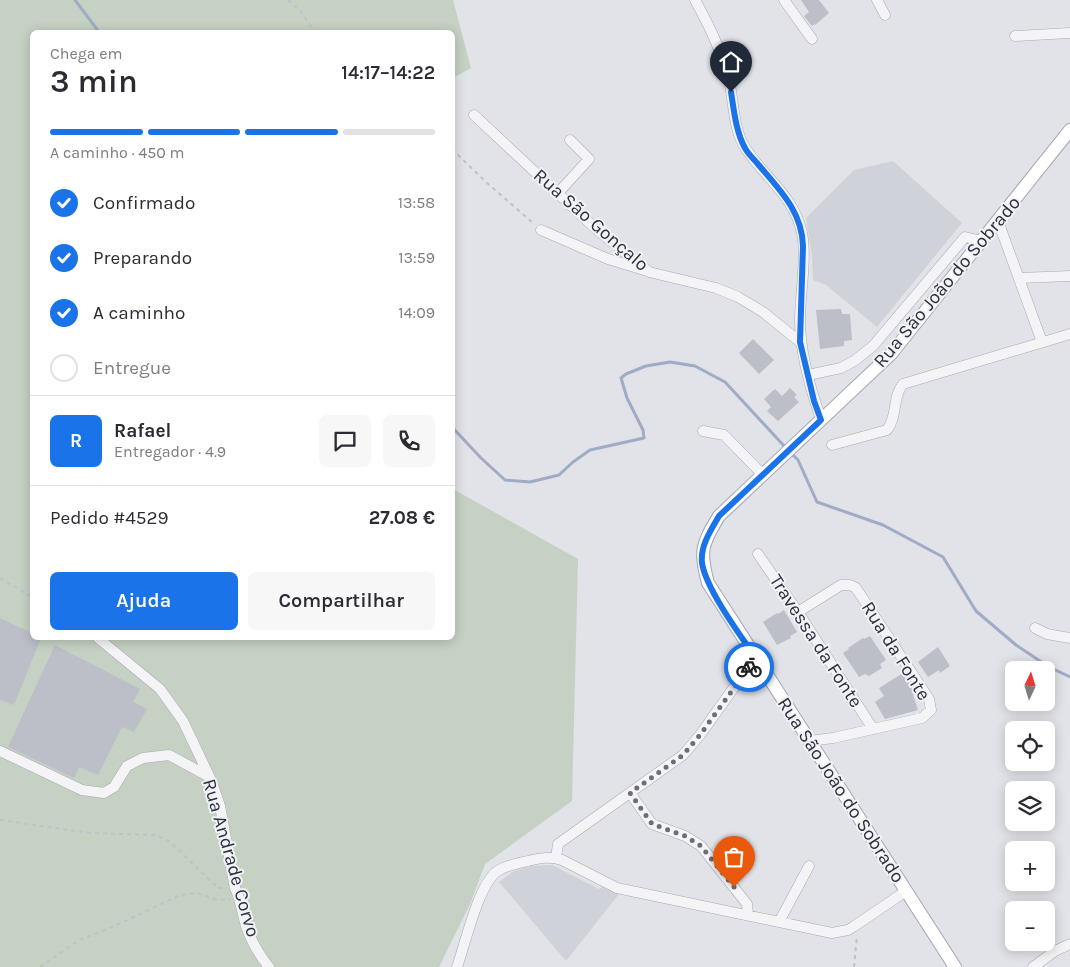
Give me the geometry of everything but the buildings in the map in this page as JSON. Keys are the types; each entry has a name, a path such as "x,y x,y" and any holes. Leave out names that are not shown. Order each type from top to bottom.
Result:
{"main road":[{"name":"Rua São João do Sobrado","path":"955,967 708,583 702,562 709,533 719,516 891,354 1070,130"}],"street":[{"path":"695,0 717,44 728,79 740,136 746,149 789,202 799,221 803,256 800,342 821,420"},
{"path":"784,0 812,39"},
{"path":"877,0 885,15"},
{"path":"1015,36 1070,33"},
{"name":"Rua São Gonçalo","path":"474,115 595,228 649,272 716,288 738,296 763,312 800,342"},
{"path":"558,193 589,159 570,140"},
{"path":"998,221 1042,342"},
{"path":"541,230 608,259 649,272"},
{"path":"808,375 841,368 854,361 873,346 965,237 982,241"},
{"path":"1019,278 1070,276"},
{"path":"832,445 887,430 892,424 897,394 903,384 1070,334"},
{"path":"703,431 724,435 763,475"},
{"name":"Travessa da Fonte","path":"758,554 798,612 873,729"},
{"name":"Rua da Fonte","path":"798,612 841,585 850,584 856,588 929,699 931,710 922,718 833,738 809,741"},
{"path":"1035,628 1047,634 1070,638"},
{"name":"Rua Andrade Corvo","path":"100,640 160,689 183,720 220,806 237,893 246,927 261,958 269,967"},
{"path":"556,858 558,844 683,755 700,735 756,658"},
{"path":"818,755 833,738"},
{"path":"0,751 82,790 104,794 114,787 127,766 143,758 169,755 208,776"},
{"path":"630,793 652,824 685,836 701,846 747,904 748,915"},
{"path":"457,967 476,908 487,883 498,870 516,863 540,858 556,858 617,888 832,933 848,930 906,891"},
{"path":"779,922 809,866"},
{"path":"1033,967 1054,951 1070,944"}],"path":[{"path":"288,0 301,12 314,30"},
{"path":"455,152 541,230"},
{"path":"0,578 30,597"},
{"path":"0,820 90,834 156,835 170,842 218,888 237,893"},
{"path":"40,967 79,940 117,925 180,895 197,893 218,900 237,893"},
{"path":"853,927 857,935 854,967"}],"shaded area":[{"path":"893,161 962,223 877,327 826,285 813,280 812,257 806,218 854,170"},
{"path":"552,865 599,889 602,887 619,894 566,961 499,882 514,871 530,866"}],"green space":[{"path":"0,0 453,0 471,68 455,77 455,30 30,30 30,640 455,640 455,490 578,559 572,801 485,864 470,904 439,967 0,967"}],"waterway":[{"path":"75,0 98,30"},
{"path":"455,430 505,480 530,482 559,475 590,450 644,438 643,430 627,398 621,378 646,366 670,362 695,366 725,382 786,448"},
{"path":"791,453 798,460 817,502 883,525 943,557 976,611 1016,645 1049,667 1070,677"}],"way so far":[{"path":"734,887 701,846 685,836 652,824 630,793 683,755 700,735 749,667"}],"route":[{"path":"731,92 740,136 746,149 789,202 799,221 803,246 800,342 814,401 821,420 719,516 709,533 704,548 702,562 708,583 756,658 749,667"}]}
